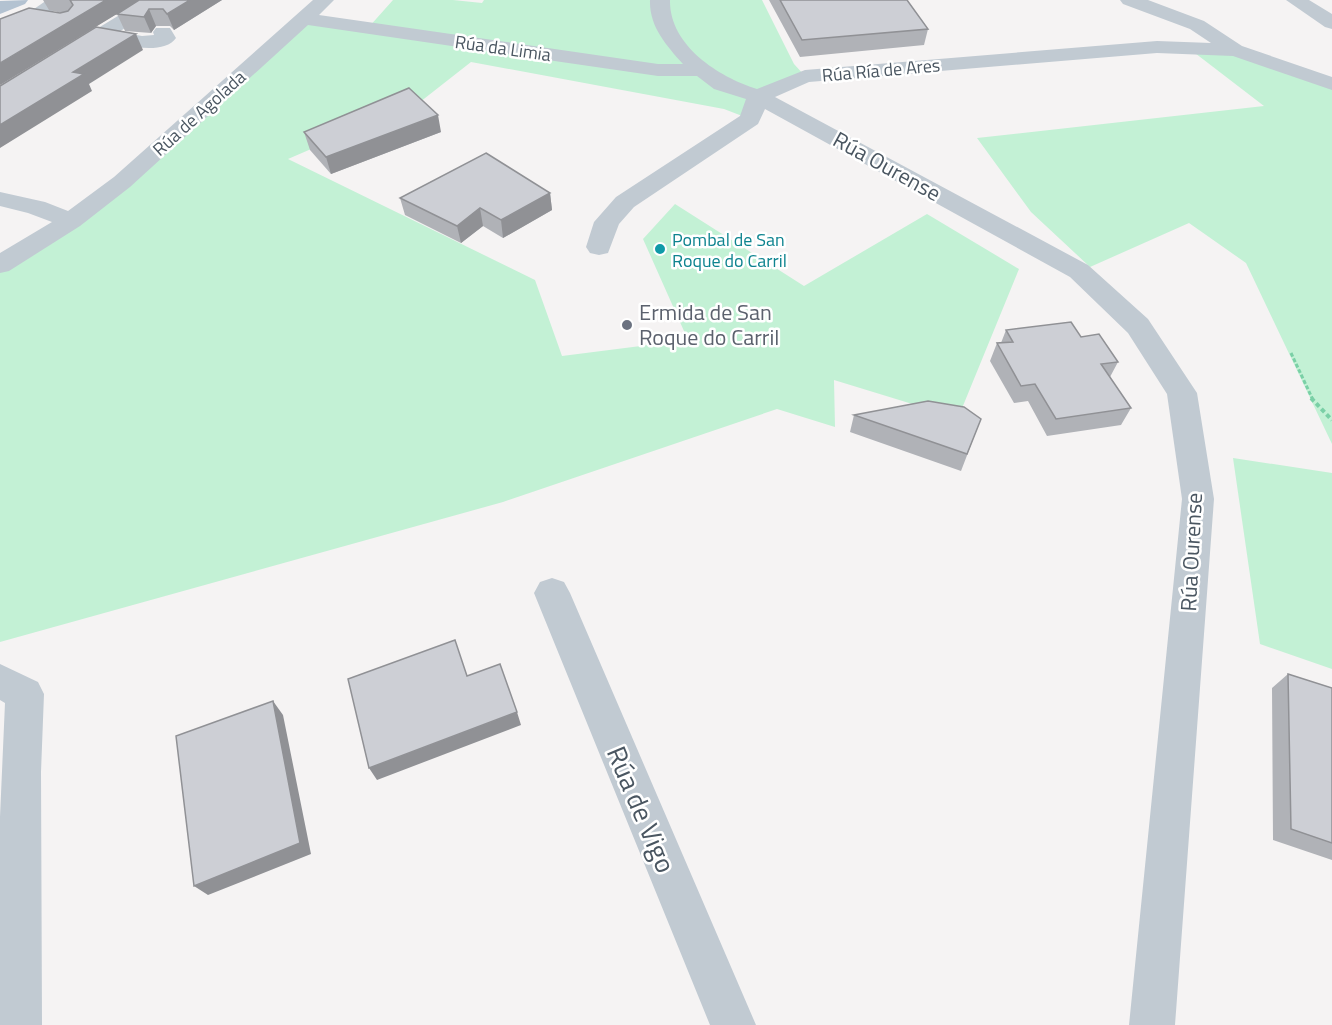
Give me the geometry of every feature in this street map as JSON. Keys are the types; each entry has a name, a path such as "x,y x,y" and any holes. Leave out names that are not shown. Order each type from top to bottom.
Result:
{"main road":[{"path":"0,8 18,0"}],"street":[{"path":"0,97 157,0"},
{"name":"Rúa de Agolada","path":"0,265 71,220 123,182 306,19 324,0"},
{"name":"Rúa Ourense","path":"660,0 659,4 666,27 678,46 700,70 724,85 758,96 1079,271 1138,326 1182,393 1198,499 1152,1025"},
{"path":"1130,0 1197,25 1235,50 1332,84"},
{"path":"1296,0 1332,23"},
{"path":"25,20 60,10"},
{"name":"Rúa da Limia","path":"306,19 658,70 700,70"},
{"path":"100,35 154,42 166,38 163,32"},
{"name":"Rúa Ría de Ares","path":"758,96 805,76 1157,47 1235,50"},
{"path":"1235,50 1324,60"},
{"path":"599,247 607,222 625,202 750,119 758,96"},
{"path":"0,199 36,207 71,220"},
{"name":"Rúa de Vigo","path":"552,593 733,1025"},
{"path":"13,687 21,772 19,1025"}],"path":[{"path":"1291,353 1311,398 1332,420"}],"green space":[{"path":"393,0 453,0 482,3 484,0 762,0 794,64 805,76 758,96 750,119 724,109 471,62 420,102 288,159 535,280 562,356 688,340 643,239 675,204 804,286 927,214 1019,269 958,418 834,380 835,427 777,409 503,502 0,642 0,265 122,182 306,19 368,28"},
{"path":"1191,50 1235,50 1332,84 1332,444 1246,263 1189,223 1090,267 1031,212 977,138 1264,106"},
{"path":"1233,458 1332,473 1332,669 1260,644"}],"building":[{"path":"70,0 106,0 0,63 0,19 29,8 60,13 68,11 73,5"},
{"path":"139,0 190,0 167,14 163,9 149,9 144,17 117,14"},
{"path":"780,0 907,0 928,29 802,40"},
{"path":"96,27 136,34 73,72 84,74 0,125 0,86"},
{"path":"409,88 438,115 326,157 304,132"},
{"path":"486,153 550,193 501,220 480,208 457,226 400,198"},
{"path":"1071,322 1081,337 1099,334 1118,362 1101,364 1131,408 1056,419 1035,384 1021,386 997,343 1013,342 1006,330"},
{"path":"928,401 964,407 981,419 967,454 854,415"},
{"path":"455,640 467,676 500,664 517,712 369,768 348,679"},
{"path":"1288,674 1332,688 1332,843 1291,829"},
{"path":"273,701 300,843 194,886 176,736"}],"place":[{"name":"Pombal de San Roque do Carril","path":"660,249"},
{"name":"Ermida de San Roque do Carril","path":"627,325"}]}
